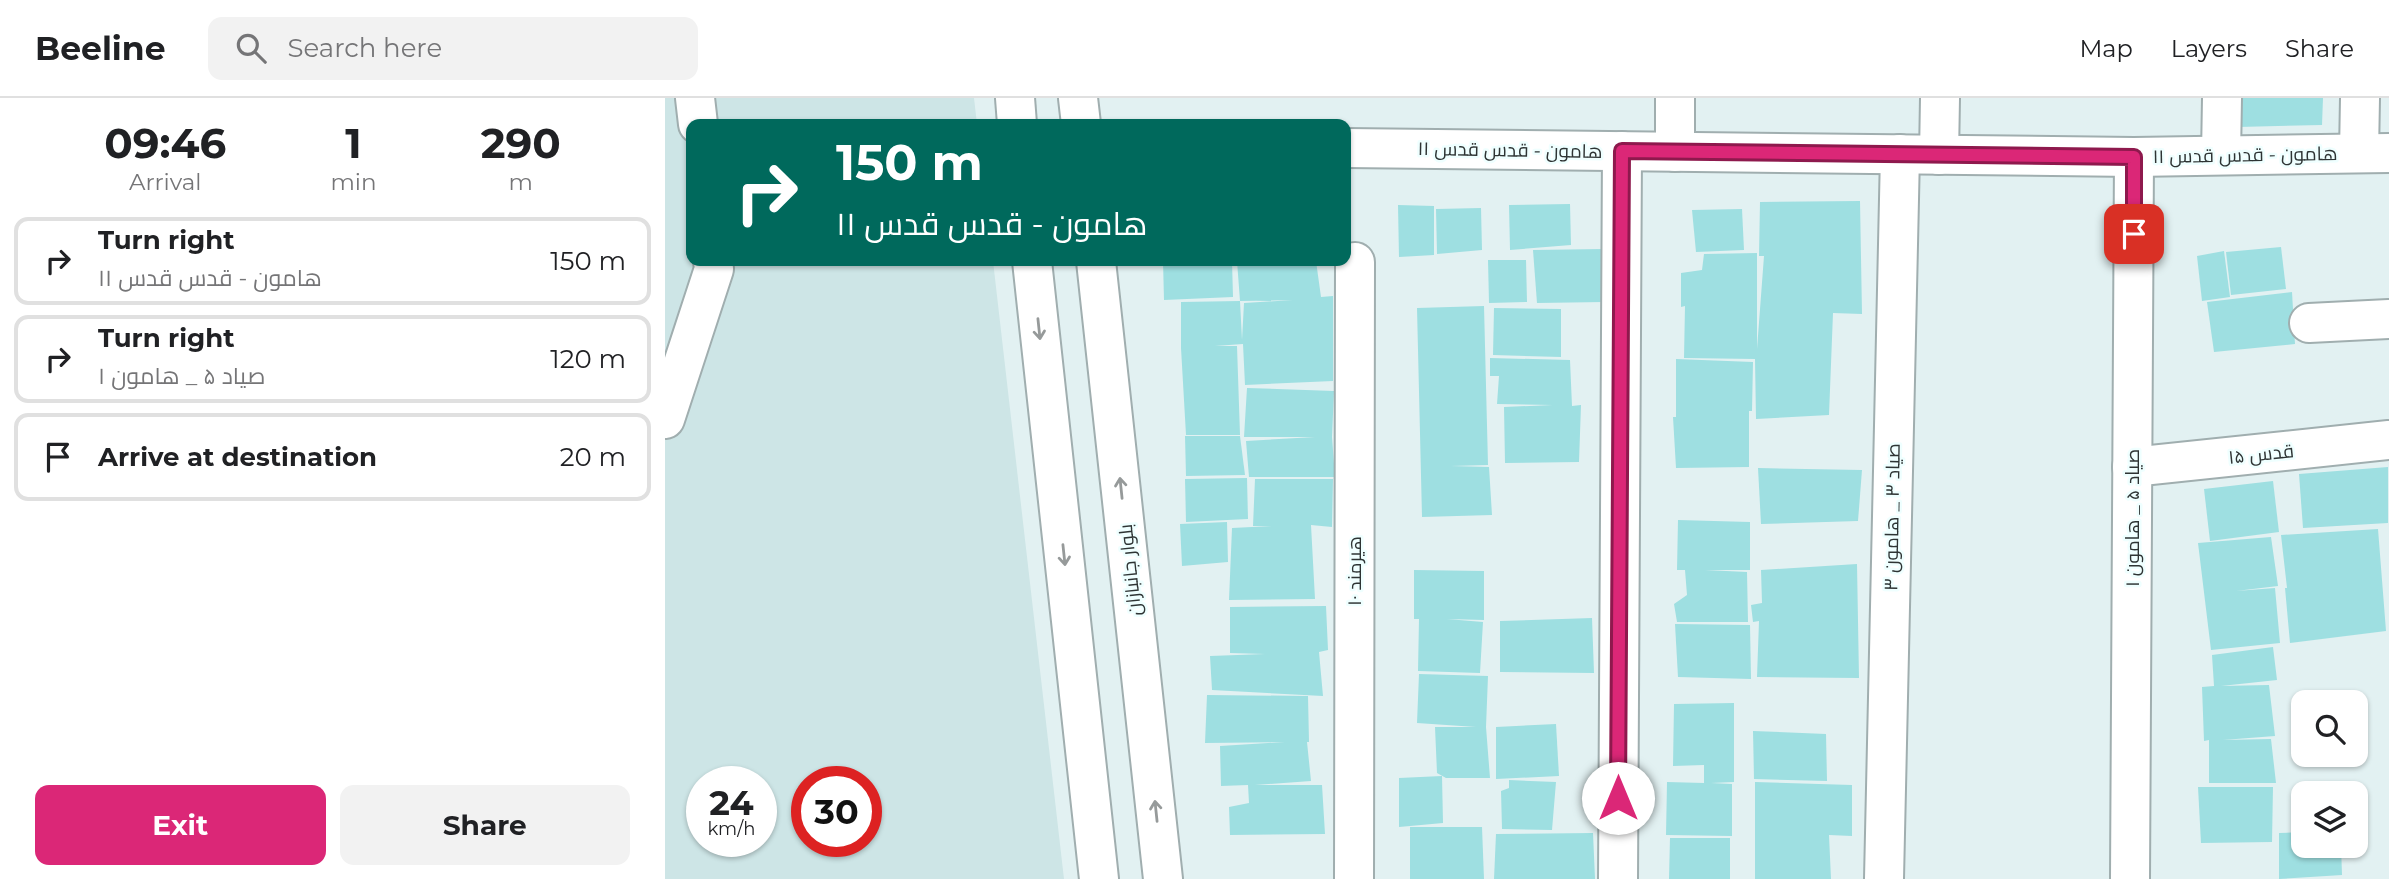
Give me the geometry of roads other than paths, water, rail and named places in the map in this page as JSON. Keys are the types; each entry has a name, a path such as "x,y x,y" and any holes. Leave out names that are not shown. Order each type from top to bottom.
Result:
{"street":[{"path":"695,98 697,119"},
{"path":"1014,98 1016,119"},
{"path":"1078,98 1080,119"},
{"path":"1675,98 1675,152"},
{"path":"1939,155 1940,98"},
{"path":"2221,155 2222,98"},
{"path":"2360,98 2374,153"},
{"name":"هامون - قدس قدس ۱۱","path":"1351,148 2134,157 2374,153"},
{"path":"1618,879 1622,151"},
{"name":"صیاد ۳ _ هامون ۳","path":"1884,879 1900,154"},
{"name":"صیاد ۵ _ هامون ۱","path":"2130,879 2134,157"},
{"name":"هیرمند ۱۰","path":"1354,879 1355,262"},
{"path":"665,419 714,266"},
{"path":"1033,266 1099,879"},
{"name":"بلوار جانبازان","path":"1097,266 1163,879"},
{"path":"2309,324 2389,318"},
{"name":"قدس ۱۵","path":"2132,467 2389,440"}]}
